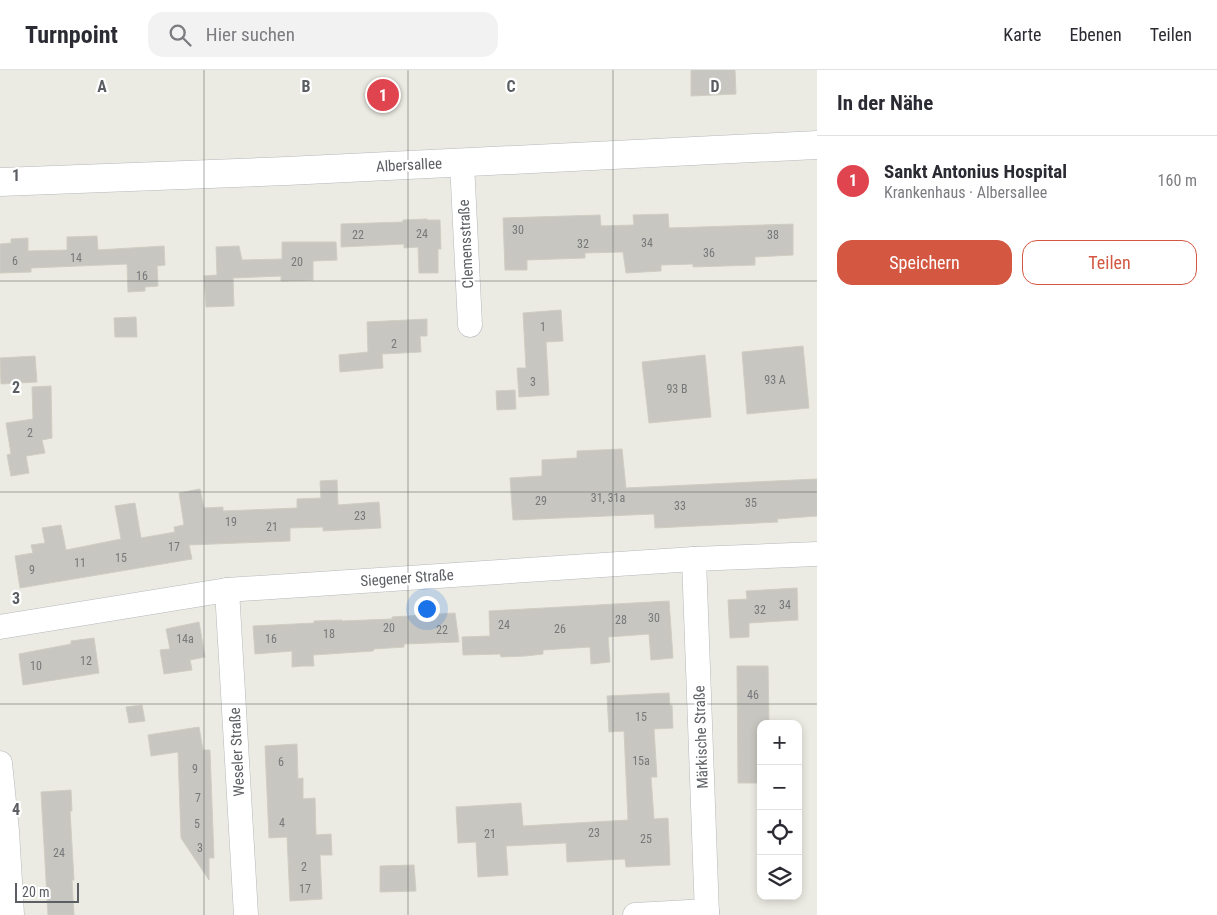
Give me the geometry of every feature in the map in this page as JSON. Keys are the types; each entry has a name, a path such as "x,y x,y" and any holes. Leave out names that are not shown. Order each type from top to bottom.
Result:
{"street":[{"name":"Albersallee","path":"0,182 462,163 817,145"},
{"name":"Clemensstraße","path":"462,163 470,325"},
{"name":"Siegener Straße","path":"1,623 227,590 694,559 817,554"},
{"name":"Märkische Straße","path":"694,559 707,913"},
{"name":"Weseler Straße","path":"227,590 246,915"},
{"path":"0,763 7,831 12,915"},
{"path":"635,915 707,913"}],"building":[{"path":"691,70 735,70 736,94 691,96"},
{"path":"668,214 669,228 793,224 793,255 755,257 755,265 693,267 693,264 661,265 661,271 626,273 623,252 585,253 585,258 527,260 527,270 505,270 503,218 600,215 601,226 634,225 633,215"},
{"path":"403,220 440,220 441,249 438,249 438,273 419,273 418,247 404,248 404,244 341,247 341,224 403,222"},
{"path":"97,236 98,250 164,246 165,265 157,266 158,286 145,287 145,291 128,292 127,264 31,268 31,272 0,273 0,244 11,243 11,239 28,238 28,251 67,250 67,237"},
{"path":"282,242 336,242 337,260 313,261 313,280 281,281 281,276 233,278 234,306 206,307 204,276 217,275 216,247 239,246 242,260 282,259"},
{"path":"561,310 563,341 546,342 549,395 519,397 517,368 526,368 523,313"},
{"path":"136,317 137,337 115,337 114,318"},
{"path":"427,319 427,336 420,336 421,352 382,354 383,368 340,372 339,355 368,352 367,322"},
{"path":"803,346 809,408 747,414 742,352"},
{"path":"705,355 711,417 649,423 642,362"},
{"path":"35,356 37,382 1,384 0,358"},
{"path":"51,386 52,438 42,440 45,453 26,456 29,473 11,476 7,455 11,454 6,423 33,419 32,387"},
{"path":"515,390 516,409 497,410 496,391"},
{"path":"622,449 626,488 817,479 817,516 777,519 778,522 655,528 654,514 513,520 510,478 542,476 542,460 577,458 577,451"},
{"path":"337,480 338,505 379,502 381,528 323,531 323,527 290,528 290,541 189,545 192,559 20,588 15,556 33,553 31,545 45,543 42,528 61,525 66,550 121,539 115,506 135,503 141,538 175,532 174,527 184,525 179,493 200,489 204,508 223,507 223,511 297,508 297,499 321,498 320,481"},
{"path":"797,588 798,620 749,623 749,637 730,638 728,600 747,599 746,591"},
{"path":"669,601 673,658 651,660 649,634 608,637 610,662 591,664 590,647 543,650 543,654 525,656 501,657 500,654 463,655 462,637 490,636 489,611"},
{"path":"455,613 459,642 404,644 404,647 374,649 373,651 313,655 314,666 292,667 292,651 255,654 253,626 314,623 314,621 392,619 392,617"},
{"path":"199,622 205,657 190,660 192,670 164,674 160,650 170,649 166,629"},
{"path":"94,638 99,673 23,685 19,654 71,644 71,641"},
{"path":"737,666 768,666 769,720 757,720 757,783 738,783"},
{"path":"669,693 670,706 672,705 673,728 654,729 657,777 651,777 654,819 668,818 670,865 626,867 625,859 567,862 566,843 506,846 508,875 478,877 476,842 458,843 456,807 521,803 523,826 628,820 624,731 609,732 607,696"},
{"path":"142,705 145,721 129,723 126,707"},
{"path":"199,727 203,750 210,750 214,858 209,858 209,880 181,838 178,752 151,756 148,735"},
{"path":"297,744 298,779 303,778 303,799 315,798 316,835 331,834 332,855 320,855 322,899 290,901 287,837 269,838 265,746"},
{"path":"71,790 72,811 70,811 74,915 48,915 41,792"},
{"path":"414,865 416,891 380,892 380,866"}],"place":[{"name":"Sankt Antonius Hospital","path":"383,95"}]}
